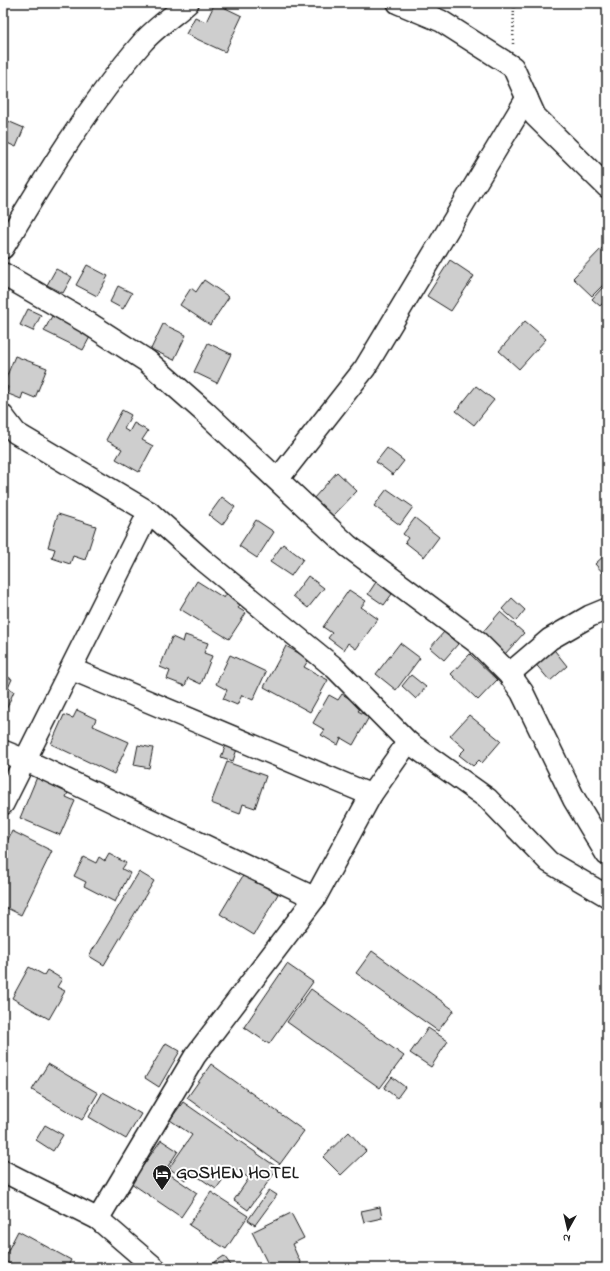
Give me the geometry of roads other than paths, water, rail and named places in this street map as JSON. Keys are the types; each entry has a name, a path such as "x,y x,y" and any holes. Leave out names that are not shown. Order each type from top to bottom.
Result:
{"street":[{"path":"3,248 37,190 102,94 143,42 188,3"},
{"path":"398,3 441,21 513,67 535,116 607,187"},
{"path":"278,479 365,368 527,98"},
{"path":"3,274 88,323 147,361 278,479 348,546 478,642 509,674 522,692 574,799 607,854"},
{"path":"3,416 16,433 149,512 203,560 336,668 408,742 488,799 549,862 607,896"},
{"path":"3,804 149,512"},
{"path":"509,674 550,639 590,616 607,609"},
{"path":"71,669 371,795"},
{"path":"98,1219 196,1056 316,898 371,795 408,742"},
{"path":"3,751 25,760 316,898"},
{"path":"3,1172 98,1219 156,1268"}],"place":[{"name":"GOSHEN HOTEL","path":"162,1191"}]}
